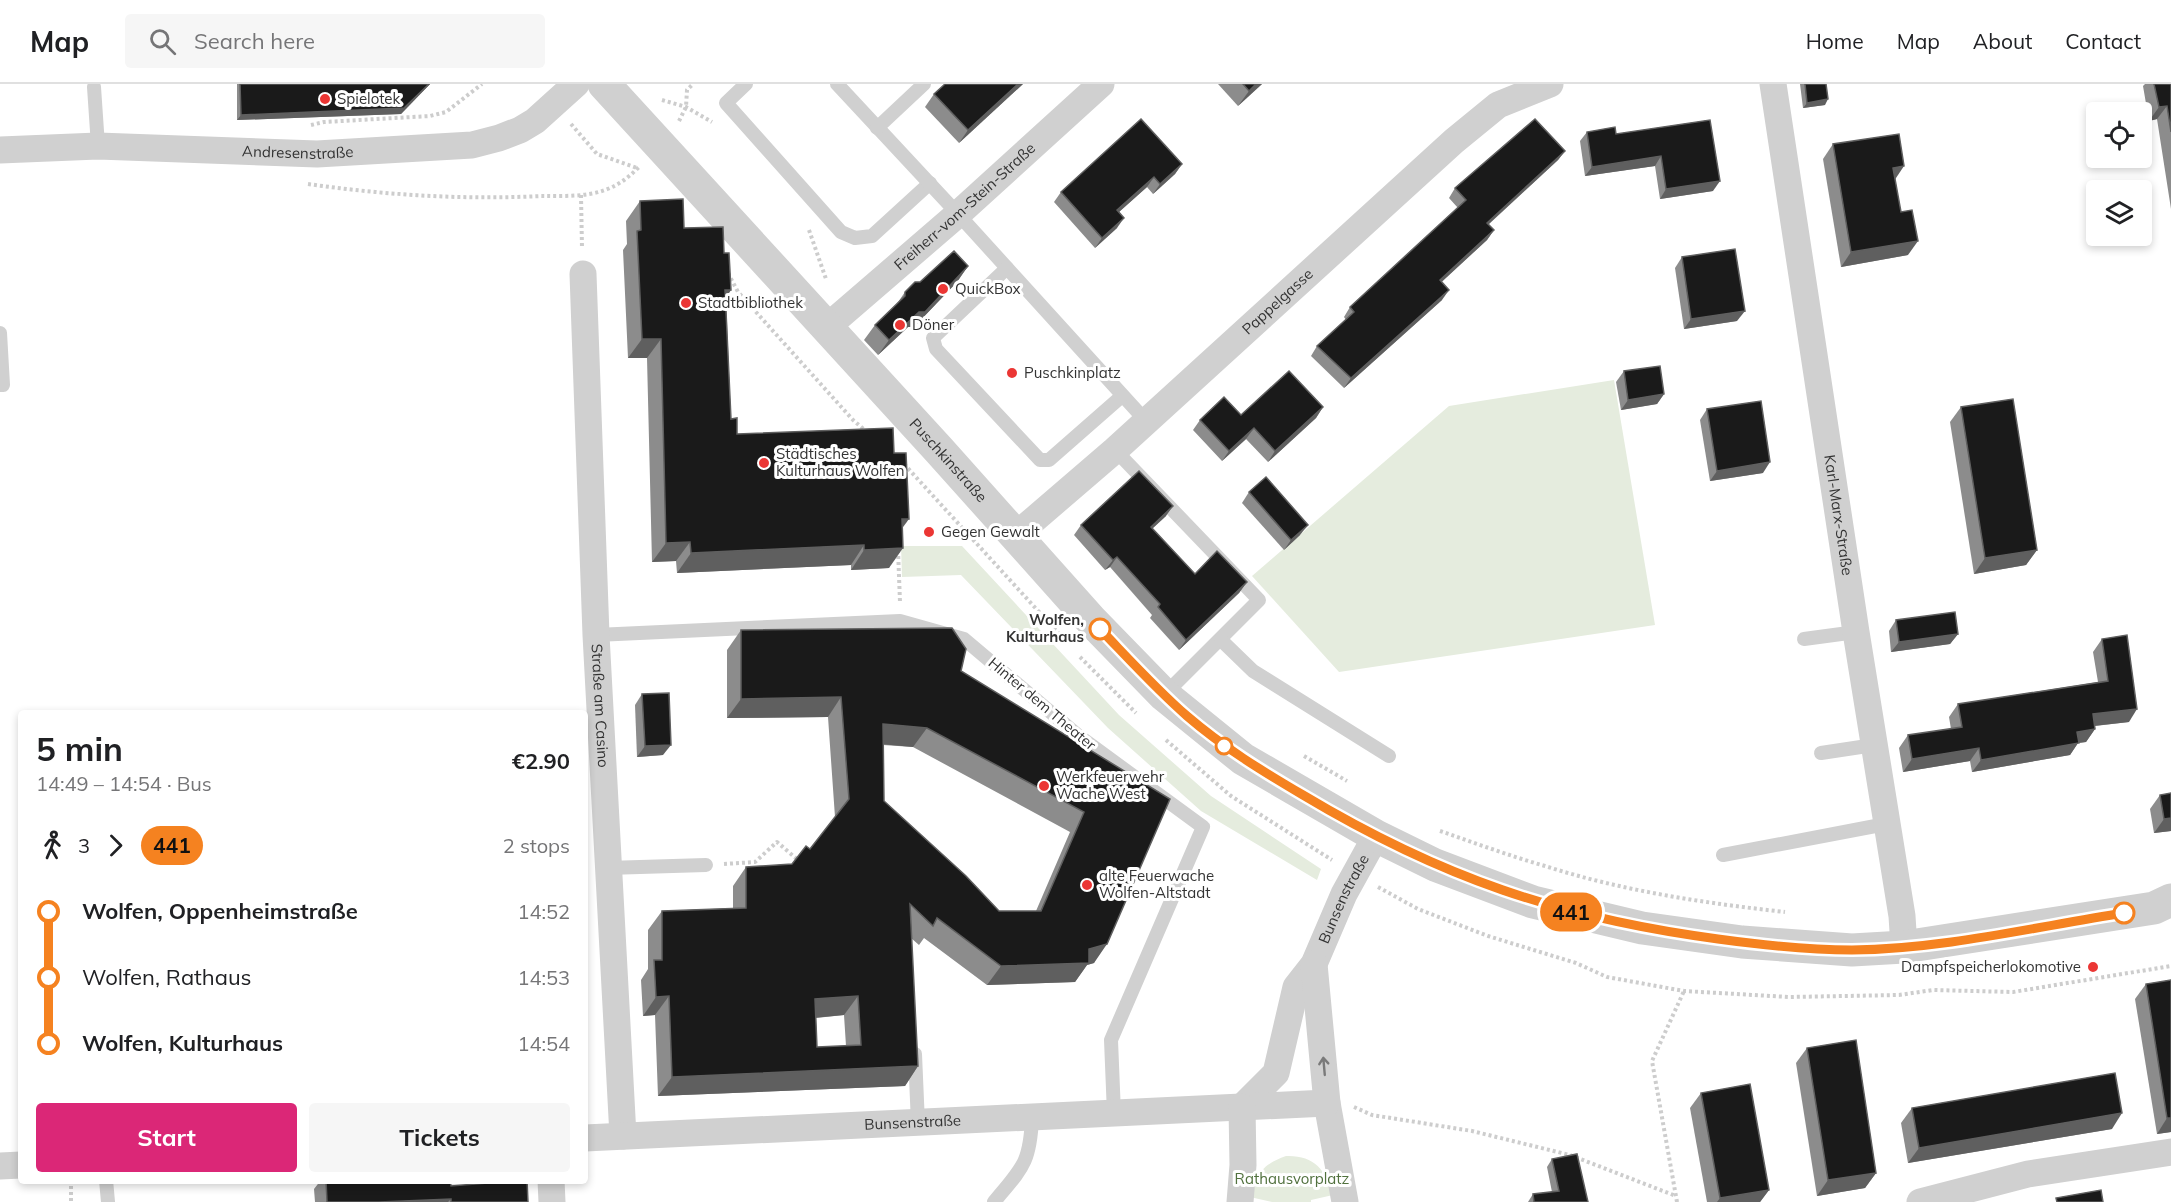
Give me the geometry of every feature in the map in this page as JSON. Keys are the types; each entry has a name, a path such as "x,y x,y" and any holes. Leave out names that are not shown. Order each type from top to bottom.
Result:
{"street":[{"name":"Andresenstraße","path":"0,150 98,146 317,154 453,147 499,138 535,121 576,84"},
{"name":"Puschkinstraße","path":"604,84 648,156 836,319 1015,536 1091,620 1164,695 1243,759 1376,836 1486,886 1589,917 1742,942 1852,950 1904,947 2165,907"},
{"name":"Freiherr-vom-Stein-Straße","path":"836,319 958,214 1101,84"},
{"name":"Pappelgasse","path":"1015,536 1115,450 1498,105 1550,84"},
{"name":"Karl-Marx-Straße","path":"1773,84 1856,632 1902,916 1904,947"},
{"name":"Straße am Casino","path":"582,274 596,635 594,772 607,868 622,1136"},
{"name":"Bunsenstraße","path":"1242,1107 1276,1073 1296,987 1314,964 1344,894 1376,836"},
{"name":"Bunsenstraße","path":"588,1138 1114,1114 1242,1107 1327,1098 1314,964"},
{"path":"1327,1098 1345,1202"},
{"path":"1240,1202 1243,1165 1242,1107"},
{"path":"1920,1202 2000,1192 2171,1152"},
{"path":"0,1166 18,1165"},
{"path":"551,1184 552,1202"}],"lane":[{"path":"746,84 726,103 841,232 855,238 872,236 930,183"},
{"path":"837,84 1146,421"},
{"path":"878,128 924,84"},
{"path":"94,87 98,146"},
{"path":"1007,268 933,338 936,349 1040,460 1049,460 1122,396"},
{"path":"0,333 3,385 0,385"},
{"path":"1115,450 1259,600 1164,695"},
{"name":"Hinter dem Theater","path":"596,635 900,621 964,639 1080,737 1203,827 1111,1040 1114,1114"},
{"path":"1804,639 1856,632"},
{"path":"1221,640 1253,671 1389,756"},
{"path":"1821,753 1874,745"},
{"path":"1723,855 1886,824"},
{"path":"607,868 706,865"},
{"path":"914,1044 918,1124"},
{"path":"994,1202 1024,1165 1031,1149 1032,1118"},
{"path":"106,1184 108,1202"}],"path":[{"path":"300,127 324,122 430,116 446,112 482,84"},
{"path":"304,183 366,193 497,198 581,195 603,191 618,184 679,123 686,107 687,90 693,84"},
{"path":"657,96 665,102 686,107 715,123"},
{"path":"554,104 597,154 648,156"},
{"path":"581,195 582,274"},
{"path":"807,225 825,276 836,319"},
{"path":"902,460 902,472"},
{"path":"898,543 900,621"},
{"path":"1296,752 1335,772 1350,783"},
{"path":"1436,829 1546,867 1622,886 1705,903 1794,913"},
{"path":"706,865 755,862 777,842 804,864"},
{"path":"1676,1199 1652,1061 1684,991"},
{"path":"1327,1098 1372,1115 1472,1131 1570,1155 1676,1199"},
{"path":"70,1184 71,1202"}],"green space":[{"path":"1614,380 1655,625 1339,672 1252,576 1449,406"},
{"path":"901,546 962,546 1119,715 1211,796 1321,869 1317,880 1201,811 1108,728 961,575 902,577"},
{"name":"Rathausvorplatz","path":"1286,1156 1304,1158 1317,1165 1326,1178 1333,1195 1311,1200 1311,1202 1272,1202 1250,1197 1262,1171 1271,1163"}],"building":[{"name":"Spielotek","path":"240,84 429,84 404,108 241,115"},
{"path":"945,84 1018,84 968,130 934,94"},
{"path":"1243,84 1256,84 1249,91"},
{"path":"1805,84 1826,84 1828,99 1807,103"},
{"path":"2154,84 2171,84 2171,132 2167,106 2159,107"},
{"path":"1141,119 1182,164 1160,184 1154,177 1117,210 1124,218 1102,238 1061,192"},
{"path":"1535,119 1565,151 1487,223 1494,230 1440,280 1449,290 1351,378 1317,346 1354,312 1350,307 1466,200 1455,188"},
{"path":"1710,120 1720,181 1666,189 1661,156 1592,167 1587,132 1615,127 1616,134"},
{"path":"1899,134 1904,166 1893,168 1901,212 1912,210 1918,241 1851,252 1833,144"},
{"path":"683,199 684,228 723,227 724,253 729,253 731,290 725,290 731,419 737,418 737,434 893,428 894,453 906,453 909,519 902,519 903,548 864,550 864,545 691,553 690,542 666,543 661,339 642,339 637,231 641,230 640,201"},
{"path":"1735,249 1745,311 1691,319 1682,257"},
{"path":"954,251 968,266 925,312 919,312 889,340 875,325 905,296 905,292 915,282 920,282"},
{"path":"1660,366 1664,394 1628,400 1624,371"},
{"path":"1289,371 1323,407 1275,451 1254,428 1229,451 1200,420 1224,397 1241,415"},
{"path":"2013,399 2037,550 1985,558 1961,407"},
{"path":"1761,401 1770,462 1717,471 1707,409"},
{"path":"1139,471 1173,506 1151,527 1195,574 1217,551 1247,582 1186,640 1158,607 1160,604 1117,557 1113,560 1081,525"},
{"path":"1266,477 1308,525 1291,540 1249,492"},
{"path":"1955,612 1958,634 1899,642 1896,620"},
{"path":"952,628 966,649 961,671 1170,799 1107,944 1089,949 1089,963 1001,966 937,918 933,926 910,904 918,1066 672,1077 669,996 656,997 654,960 662,960 662,911 746,908 746,867 792,864 806,846 810,849 849,799 841,697 741,699 741,630","holes":["883,724 927,728 1084,812 1041,911 999,911 966,876 884,801","858,996 861,1045 817,1047 815,999"]},
{"path":"2127,635 2137,709 2093,714 2095,729 2077,732 2079,743 1981,760 1979,748 1912,759 1908,735 1962,727 1958,704 2108,681 2102,639"},
{"path":"669,693 671,745 645,746 642,694"},
{"path":"2171,793 2171,818 2164,819 2160,795"},
{"path":"2171,980 2171,1118 2167,1118 2146,984"},
{"path":"1856,1040 1876,1173 1828,1180 1807,1048"},
{"path":"2115,1073 2122,1113 1919,1148 1912,1108"},
{"path":"1750,1084 1769,1190 1720,1198 1701,1093"},
{"path":"1577,1154 1588,1202 1534,1202 1533,1194 1559,1191 1552,1159"},
{"path":"326,1184 451,1184 451,1186 527,1184 528,1202 451,1202 451,1199 327,1202"},
{"path":"2101,1190 2103,1202 2057,1202 2056,1198"}],"bus line":[{"name":"441","path":"1100,629 1187,717 1243,759 1325,809 1376,836 1435,865 1533,902 1642,928 1742,942 1852,950 1904,947 2124,913"}],"place":[{"name":"Spielotek","path":"325,99"},
{"name":"QuickBox","path":"943,289"},
{"name":"Stadtbibliothek","path":"686,303"},
{"name":"Döner","path":"900,325"},
{"name":"Puschkinplatz","path":"1012,373"},
{"name":"Städtisches Kulturhaus Wolfen","path":"764,463"},
{"name":"Gegen Gewalt","path":"929,532"},
{"name":"Wolfen, Kulturhaus","path":"1100,629"},
{"name":"Werkfeuerwehr Wache West","path":"1044,786"},
{"name":"alte Feuerwache Wolfen-Altstadt","path":"1087,885"},
{"name":"Dampfspeicherlokomotive","path":"2093,967"}]}
